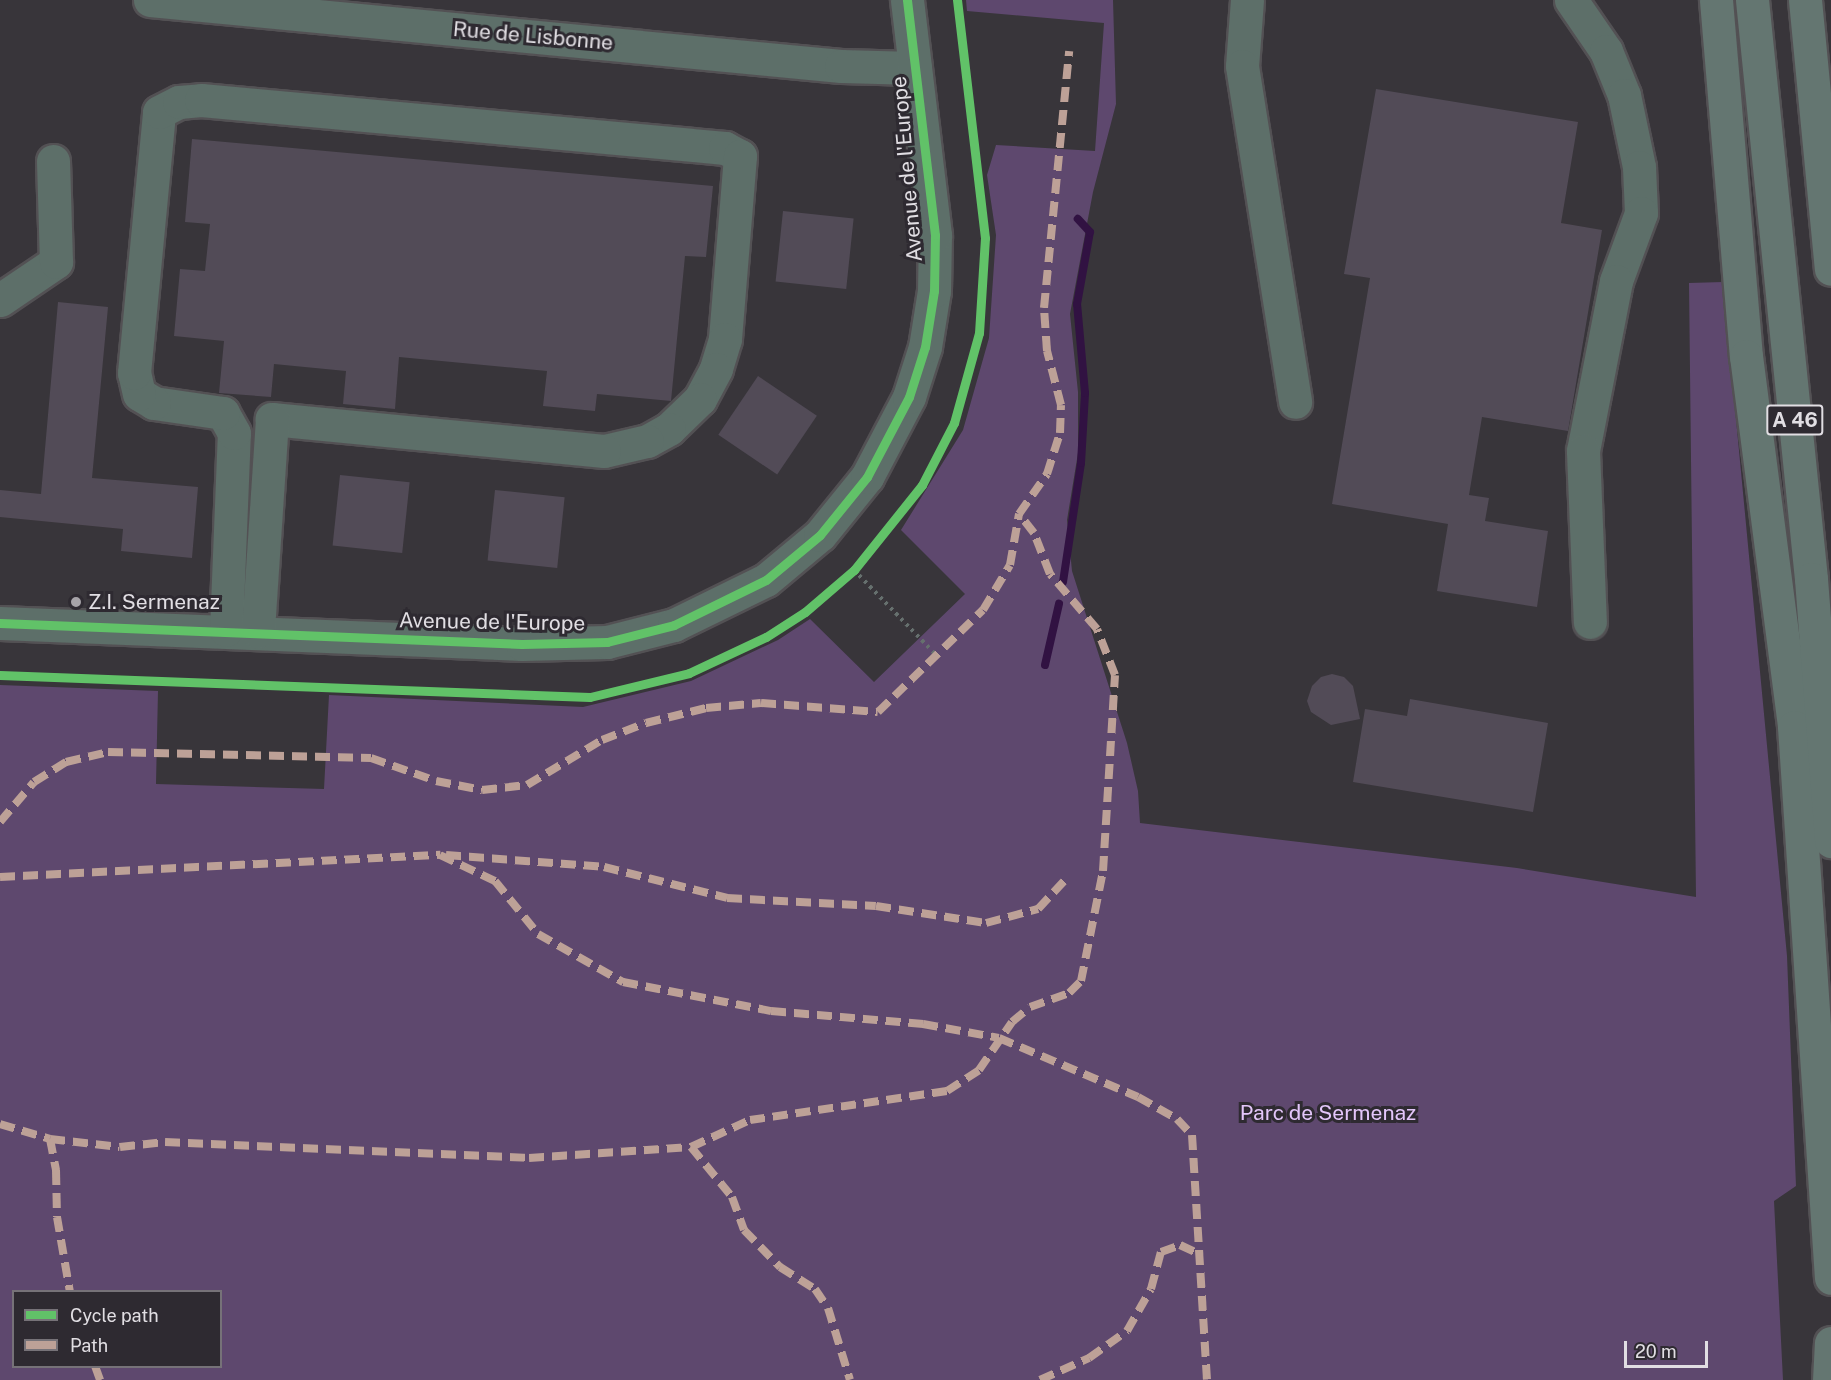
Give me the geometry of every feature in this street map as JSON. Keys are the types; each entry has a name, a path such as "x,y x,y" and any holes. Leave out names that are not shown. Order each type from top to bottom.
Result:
{"highway":[{"path":"1716,0 1746,356 1794,727 1831,1278"},
{"name":"A 46","path":"1752,0 1812,579 1831,841"},
{"path":"1806,0 1831,268"},
{"path":"1829,1380 1831,1343"}],"street":[{"name":"Rue de Lisbonne","path":"150,0 841,66 915,68"},
{"name":"Avenue de l'Europe","path":"0,622 522,644 607,642 674,625 783,568 820,535 867,477 909,397 925,347 934,291 935,235 907,0"},
{"path":"1247,0 1242,66 1295,402"},
{"path":"1571,0 1606,51 1624,94 1639,167 1641,213 1616,281 1583,451 1590,622"},
{"path":"226,630 234,433 223,413 147,399 139,394 134,373 159,112 179,102 201,100 725,148 740,156 725,339 716,369 700,399 669,429 647,441 604,451 272,419 258,632"},
{"path":"0,300 57,262 53,161"}],"path":[{"path":"854,570 936,655"}],"green space":[{"name":"Parc de Sermenaz","path":"966,0 1113,0 1116,104 1093,192 1070,314 1078,392 1078,453 1067,520 1072,571 1127,743 1138,791 1140,823 1517,868 1696,897 1689,283 1723,282 1787,956 1796,1186 1774,1201 1783,1380 0,1380 0,685 158,691 156,784 324,789 329,695 583,707 691,681 778,640 810,619 874,682 965,594 901,530 963,430 989,338 996,235 987,175 996,145 1095,151 1104,23 967,11"}],"building":[{"path":"1376,89 1578,122 1561,223 1602,230 1568,431 1482,417 1469,495 1489,498 1485,521 1548,531 1537,607 1437,591 1448,524 1332,504 1370,278 1344,274"},
{"path":"192,139 713,186 706,257 685,256 671,401 597,394 595,411 543,406 547,371 399,357 395,409 343,404 346,371 274,364 271,397 219,393 224,341 174,336 180,269 205,271 210,224 185,222"},
{"path":"783,211 854,218 846,289 776,282"},
{"path":"58,302 108,307 92,478 198,487 192,558 121,551 123,529 0,517 0,490 41,494"},
{"path":"758,376 817,416 777,475 718,435"},
{"path":"340,475 410,482 402,553 333,546"},
{"path":"495,490 565,497 557,568 488,561"},
{"path":"1332,674 1344,677 1353,686 1360,719 1331,725 1311,712 1307,701 1312,686 1321,677"},
{"path":"1410,699 1548,723 1533,812 1353,782 1365,709 1407,716"}],"waterway":[{"path":"1063,582 1081,463 1085,393 1077,304 1090,232 1078,219"},
{"path":"1045,665 1059,604"}],"marked path":[{"path":"0,822 34,782 66,762 108,752 371,758 436,781 482,790 527,785 602,740 646,723 706,708 761,703 878,712 983,610 1010,565 1019,514 1047,474 1060,433 1061,405 1047,351 1044,308 1069,51"},
{"path":"50,1139 120,1147 165,1142 529,1158 691,1147 750,1120 947,1091 979,1070 1012,1022 1030,1007 1069,993 1081,981 1103,871 1115,675 1097,629 1050,574 1034,533 1019,514"},
{"path":"0,877 440,855 495,881 538,934 623,982 771,1011 923,1024 999,1038 1138,1097 1177,1119 1192,1135 1207,1380"},
{"path":"446,855 604,867 727,898 876,906 986,923 1038,909 1067,878"},
{"path":"0,1124 50,1139 56,1170 57,1217 70,1290"},
{"path":"691,1147 732,1197 744,1230 780,1267 815,1289 828,1308 850,1380"},
{"path":"1040,1380 1089,1358 1127,1331 1151,1289 1161,1252 1180,1245 1199,1254"},
{"path":"96,1368 100,1380"}],"cycle path":[{"path":"0,623 522,644 607,642 674,625 766,580 820,535 867,477 909,397 925,347 934,291 935,235 907,0"},
{"path":"0,675 590,697 689,673 766,637 805,612 854,570 922,485 954,423 979,333 985,238 957,0"}],"place":[{"name":"Z.I. Sermenaz","path":"76,602"}]}
